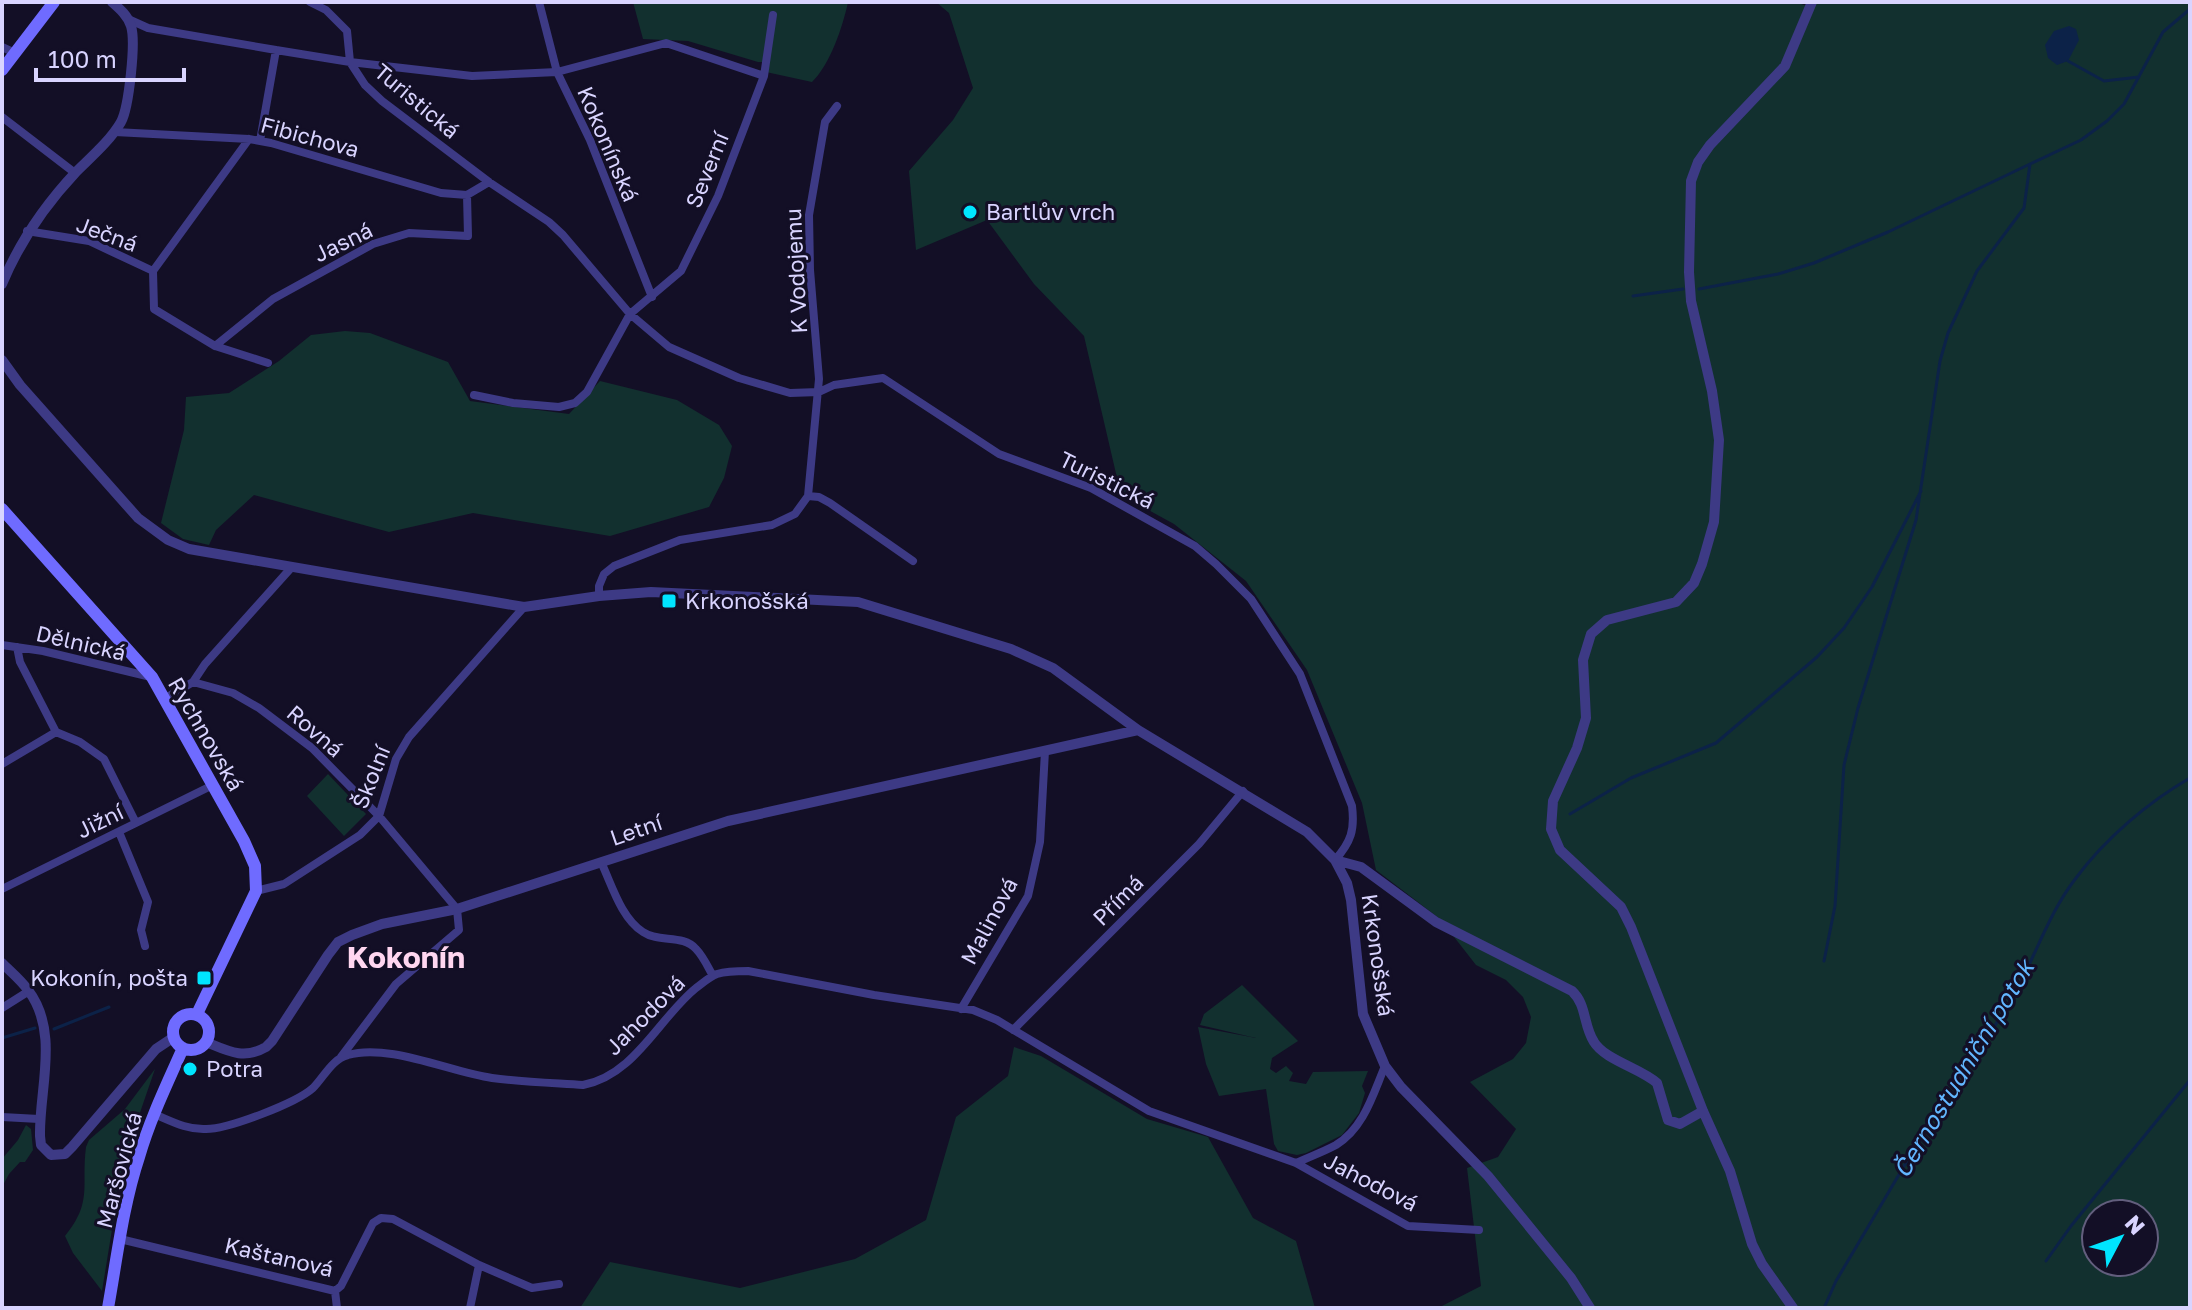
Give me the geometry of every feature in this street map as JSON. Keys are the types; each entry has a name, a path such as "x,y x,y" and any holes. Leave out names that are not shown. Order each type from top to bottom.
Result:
{"main road":[{"path":"2,70 54,2"},
{"name":"Rychnovská","path":"2,509 152,677 255,866 256,891"},
{"path":"197,1014 256,891"},
{"path":"186,1014 197,1014 205,1019 210,1028 206,1042 196,1050 183,1048 174,1037 176,1021 186,1014"},
{"name":"Maršovická","path":"108,1308 131,1183 154,1114 183,1048"}],"street":[{"path":"3,277 27,231 75,173 115,132 128,101 132,31 128,19 112,2"},
{"path":"310,2 326,10 347,31 350,62 472,76 557,72 666,43 764,76"},
{"name":"Kokonínská","path":"539,2 557,72 590,140 652,297"},
{"path":"1793,1308 1752,1244 1730,1171 1703,1111 1631,927 1621,907 1560,850 1550,819 1553,801 1577,748 1586,718 1583,660 1591,634 1607,620 1676,602 1694,583 1702,564 1714,522 1719,440 1712,391 1691,301 1691,181 1698,162 1710,145 1785,66 1812,2"},
{"name":"Severní","path":"630,314 681,271 718,196 764,76 773,15"},
{"name":"Turistická","path":"128,19 148,28 350,62 365,85 382,101 489,182 549,222 630,314 669,347 739,378 790,393 819,392 834,385 883,378 999,454 1091,488 1195,546 1251,599 1300,674 1352,806 1350,844 1335,860"},
{"path":"2,47 15,53"},
{"path":"260,141 276,50"},
{"name":"K Vodojemu","path":"808,496 819,392 809,215 825,122 837,106"},
{"path":"2,117 75,173"},
{"name":"Fibichova","path":"115,132 249,139 441,193 467,195"},
{"path":"153,271 249,139"},
{"path":"467,195 489,182"},
{"name":"Jasná","path":"215,346 273,299 373,244 409,233 468,236 467,195"},
{"name":"Ječná","path":"27,231 89,241 153,271 154,309 215,346 268,363"},
{"path":"474,395 513,403 559,407 575,403 587,392 630,314"},
{"name":"Krkonošská","path":"2,360 50,419 148,527 189,549 524,607 651,592 858,602 1011,649 1066,676 1138,730 1297,824 1335,860 1347,883 1351,900 1363,1014 1385,1066 1401,1087 1488,1176 1571,1278 1590,1308"},
{"path":"599,596 604,574 614,566 680,540 772,525 795,514 808,496 830,503 913,561"},
{"path":"164,699 193,682 205,664 291,568"},
{"name":"Školní","path":"256,891 284,884 360,835 379,816 403,746 524,607"},
{"name":"Dělnická","path":"2,645 152,677"},
{"path":"17,647 20,662 56,732 80,742 104,759 136,823"},
{"name":"Rovná","path":"193,682 233,693 287,727 312,748 379,816 457,909"},
{"name":"Letní","path":"206,1042 234,1054 259,1051 272,1041 338,942 382,924 457,909 728,821 1138,730"},
{"path":"2,764 56,732"},
{"name":"Malinová","path":"961,1009 1028,896 1040,842 1045,751"},
{"name":"Jižní","path":"2,889 213,785"},
{"name":"Přímá","path":"1013,1030 1199,844 1243,791"},
{"path":"119,832 148,902 141,930 145,946"},
{"path":"1335,860 1361,867 1436,922 1572,991 1582,1004 1591,1035 1600,1049 1657,1083 1668,1120 1680,1124 1703,1111"},
{"path":"601,862 626,914 640,931 661,940 688,943 696,948 713,976"},
{"path":"154,1114 189,1128 208,1130 291,1102 312,1089 341,1058 351,1040 396,984 459,930 457,909"},
{"path":"2,963 29,991 42,1021 46,1057 39,1119 41,1145 54,1155 65,1154 156,1049 174,1037"},
{"name":"Jahodová","path":"341,1058 362,1052 401,1056 491,1078 583,1085 595,1083 624,1065 679,1002 713,976 731,971 748,971 973,1010 1013,1030 1149,1111 1296,1163 1408,1226 1479,1230"},
{"path":"2,1008 29,991"},
{"name":"Jahodová","path":"1296,1163 1338,1144 1354,1129 1365,1113 1385,1066"},
{"path":"2,1117 39,1119"},
{"name":"Kaštanová","path":"120,1239 335,1291 341,1286 373,1223 381,1218 393,1219 479,1265"},
{"path":"470,1308 479,1265 532,1288 559,1284"},
{"path":"335,1291 337,1308"}],"green space":[{"path":"633,2 848,2 830,56 812,82 766,72 770,62 758,62 688,41 643,39"},
{"path":"936,2 1796,2 1804,5 1814,2 2190,2 2190,1308 1438,1308 1481,1286 1467,1168 1498,1157 1516,1129 1470,1082 1513,1059 1526,1043 1531,1017 1523,997 1506,980 1476,965 1440,919 1376,870 1362,803 1307,670 1246,581 1174,524 1121,495 1084,336 1034,284 987,220 916,250 909,171 953,120 973,88 949,13"},
{"path":"345,331 370,333 448,362 470,401 569,414 600,381 677,400 719,425 732,446 724,478 709,507 610,536 473,513 389,532 254,495 216,530 209,545 183,539 161,523 184,430 186,397 229,393 279,361 311,335"},
{"path":"328,774 366,814 344,836 307,796"},
{"path":"1242,985 1298,1041 1272,1058 1270,1069 1276,1073 1286,1066 1293,1073 1289,1081 1306,1084 1313,1072 1368,1071 1362,1086 1365,1093 1359,1113 1342,1135 1306,1153 1297,1155 1278,1151 1274,1144 1266,1089 1219,1096 1206,1064 1198,1027 1256,1038 1200,1025 1204,1014"},
{"path":"1014,1047 1041,1056 1147,1119 1208,1137 1253,1218 1296,1241 1315,1308 580,1308 610,1262 740,1288 855,1259 926,1220 956,1117 1008,1076"},
{"path":"155,1069 123,1162 102,1291 73,1253 65,1236 83,1203 86,1147 89,1140 125,1109"},
{"path":"26,1125 31,1129 33,1150 25,1162 20,1162 9,1174 2,1187 2,1159"}],"water":[{"path":"2069,26 2076,29 2079,40 2068,61 2057,65 2048,58 2045,45 2054,31"}],"waterway":[{"path":"1824,961 1835,906 1844,765 1858,708 1916,520 1940,361 1948,333 1977,271 2024,208 2030,164 2081,140 2107,121 2124,104 2163,32 2190,9"},
{"path":"2068,61 2104,81 2139,77"},
{"path":"1699,289 1778,274 1814,263 1888,232 2030,164"},
{"path":"1633,296 1683,289"},
{"path":"1570,814 1631,778 1716,743 1817,657 1844,628 1872,587 1921,491"},
{"name":"Černostudniční potok","path":"1952,1087 2004,1012 2052,916 2076,878 2128,822 2190,778"},
{"path":"54,1029 109,1007"},
{"path":"2,1038 35,1028"},
{"path":"2046,1261 2190,1080"},
{"name":"Černostudniční potok","path":"1824,1308 1836,1281 1939,1107"}],"place":[{"name":"Bartlův vrch","path":"970,212"},
{"name":"Krkonošská","path":"669,601"},
{"name":"Kokonín, pošta","path":"204,978"},
{"name":"Potra","path":"190,1069"}],"district":[{"name":"Kokonín","path":"406,958"}]}
